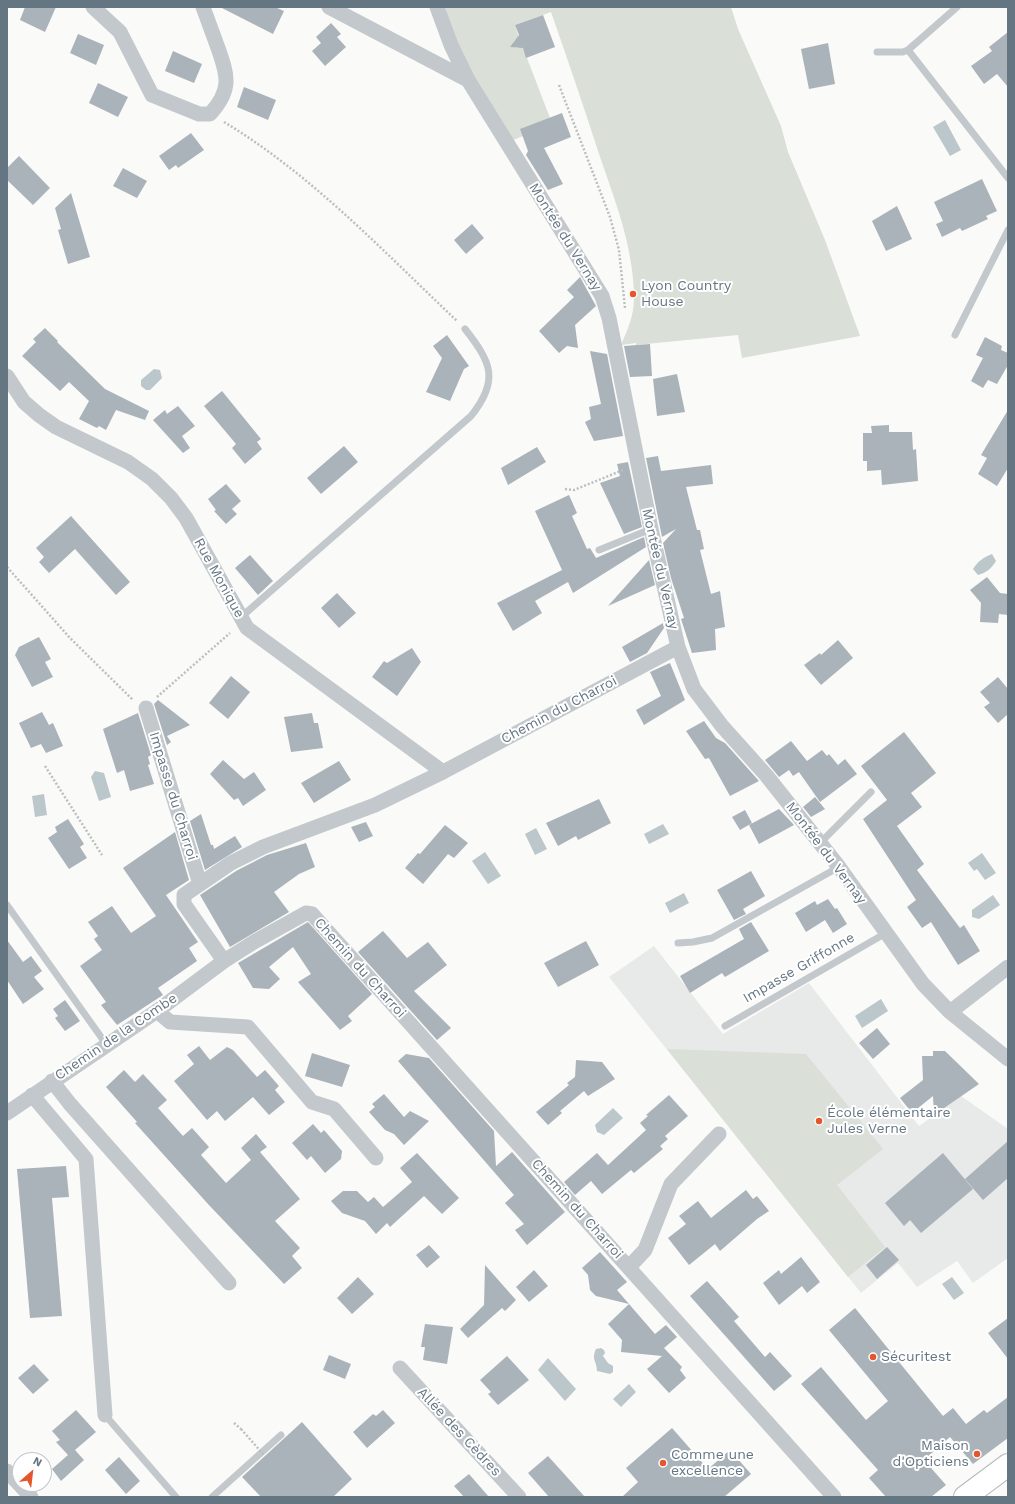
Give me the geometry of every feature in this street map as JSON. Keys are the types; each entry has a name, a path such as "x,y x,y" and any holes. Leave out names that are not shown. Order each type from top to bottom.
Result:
{"main road":[{"path":"965,1497 1008,1466"}],"street":[{"path":"93,7 120,32 152,95 199,114 210,114 217,106 223,95 227,72 203,7"},
{"path":"329,7 468,80"},
{"name":"Montée du Vernay","path":"437,7 454,51 468,80 602,296 609,318 650,529 678,647 696,693 722,726 766,775 840,867 923,984 950,1012 1008,1059"},
{"name":"Rue Monique","path":"7,376 24,402 39,415 56,427 128,462 152,479 171,498 186,518 241,620 247,628 444,772"},
{"name":"Chemin du Charroi","path":"678,647 444,772 375,805 263,847 231,863 184,895 184,904 224,961 254,942 306,913 312,914 834,1497"},
{"name":"Impasse du Charroi","path":"146,708 200,884"},
{"name":"Chemin de la Combe","path":"7,1113 106,1044 157,1011 224,961"},
{"path":"950,1012 1008,968"},
{"path":"157,1011 170,1022 248,1027 312,1102 334,1109 376,1158"},
{"path":"52,1081 70,1104 229,1283"},
{"path":"32,1095 86,1159 106,1416"},
{"path":"629,1267 645,1250 671,1184 719,1134"},
{"name":"Allée des Cèdres","path":"400,1368 519,1497"},
{"path":"7,1471 31,1497"}],"lane":[{"path":"878,52 903,52 908,50 957,7"},
{"path":"908,50 1008,178"},
{"path":"955,335 1008,230"},
{"path":"241,620 471,416 480,404 489,380 488,366 484,353 465,329"},
{"path":"599,550 650,529"},
{"path":"820,843 870,792"},
{"path":"678,943 712,938 840,867"},
{"path":"7,905 106,1044"},
{"name":"Impasse Griffonne","path":"725,1026 886,933"},
{"path":"106,1416 176,1497"},
{"path":"212,1497 281,1435"}],"path":[{"path":"559,85 612,224 619,250 625,310"},
{"path":"210,114 258,144 318,190 465,329"},
{"path":"565,489 574,490 638,463"},
{"path":"7,567 70,638 140,706 146,708 241,620"},
{"path":"45,766 102,855"},
{"path":"234,1423 264,1455"}],"shaded area":[{"path":"445,7 731,7 738,29 781,126 788,152 825,240 860,336 742,358 738,335 636,345 636,343 621,345 630,322 634,304 631,260 622,223 551,12 515,25 520,41 515,40 513,44 516,48 522,45 550,118 523,136 511,141 458,51"},
{"path":"945,120 961,150 950,156 933,127"},
{"path":"154,369 160,370 162,378 150,390 146,390 141,386 141,380"},
{"path":"992,554 996,561 994,564 986,572 978,575 973,569 986,556"},
{"path":"95,771 104,773 111,797 99,801 91,777"},
{"path":"44,794 47,815 35,817 32,796"},
{"path":"663,824 669,834 649,844 644,834"},
{"path":"536,828 547,849 535,855 525,834"},
{"path":"485,852 501,876 488,884 472,861"},
{"path":"982,853 996,873 985,880 977,869 974,871 968,863"},
{"path":"684,893 689,903 670,913 665,903"},
{"path":"993,895 1000,905 979,919 972,917 972,910"},
{"name":"École élémentaire Jules Verne","path":"654,946 723,1034 809,983 919,1126 961,1096 1008,1129 1008,1258 973,1283 957,1261 917,1287 898,1263 861,1293 609,977"},
{"path":"881,999 888,1011 862,1028 855,1016"},
{"path":"667,1049 806,1054 883,1149 837,1185 885,1247 848,1277"},
{"path":"613,1108 623,1118 604,1135 597,1132 595,1125"},
{"path":"952,1277 964,1293 954,1300 942,1284"},
{"path":"601,1348 605,1353 603,1356 608,1363 613,1366 613,1372 610,1374 597,1371 594,1356 596,1349"},
{"path":"548,1358 576,1389 565,1401 538,1370"},
{"path":"629,1384 636,1392 621,1407 613,1399"}],"building":[{"path":"25,7 56,7 45,32 20,20"},
{"path":"220,7 275,7 284,11 273,34"},
{"path":"543,15 555,47 526,58 523,48 510,47 519,35 515,25"},
{"path":"331,23 341,34 337,37 346,47 325,66 312,51 321,43 316,37"},
{"path":"1008,32 1008,87 997,74 984,84 971,66 992,51 989,47"},
{"path":"78,34 104,45 96,65 70,53"},
{"path":"828,43 835,84 809,89 801,49"},
{"path":"173,51 202,64 194,83 165,71"},
{"path":"98,83 128,97 118,117 89,103"},
{"path":"244,87 276,100 268,120 237,107"},
{"path":"562,113 571,137 544,148 563,184 548,190 526,155 528,151 520,129"},
{"path":"191,133 204,150 178,168 176,165 169,170 159,156"},
{"path":"19,156 50,188 33,205 7,180 7,168"},
{"path":"123,168 147,181 137,198 113,186"},
{"path":"982,179 997,211 986,216 988,219 962,231 960,228 942,237 936,224 943,221 934,202"},
{"path":"71,193 90,257 68,264 58,230 61,229 55,208"},
{"path":"897,206 912,239 886,251 872,221"},
{"path":"472,224 484,238 466,254 454,240"},
{"path":"580,277 596,306 575,325 578,348 567,346 559,353 539,331 574,297 567,290"},
{"path":"45,328 58,341 57,342 105,389 149,411 145,420 116,410 106,430 99,426 97,428 79,419 89,401 69,382 60,391 22,356 36,342 33,339"},
{"path":"447,335 469,366 464,369 450,401 426,392 442,358 433,346"},
{"path":"985,337 1002,346 1001,350 1008,353 1008,365 997,384 988,380 983,388 971,381 983,358 976,355"},
{"path":"650,344 652,376 630,377 624,346"},
{"path":"590,351 607,354 623,436 594,441 585,422 591,419 589,407 601,404"},
{"path":"677,374 685,412 657,416 653,379"},
{"path":"222,391 261,439 257,442 262,449 245,464 232,448 236,444 204,406"},
{"path":"178,406 195,426 182,436 190,448 183,453 153,420 165,410 167,414"},
{"path":"1008,410 1008,468 997,486 978,474 987,458 981,455"},
{"path":"889,425 889,432 912,432 913,450 916,449 918,481 882,485 881,470 867,471 867,461 863,461 863,433 872,433 871,426"},
{"path":"344,446 358,462 321,494 307,478"},
{"path":"537,447 546,462 508,485 501,468"},
{"path":"658,456 661,471 711,465 713,484 686,487 697,530 700,530 704,549 700,550 711,594 720,591 725,627 715,629 716,650 692,653 681,619 684,618 671,578 663,543 676,529 662,537 646,458"},
{"path":"628,462 642,527 624,534 600,483 620,476 617,464"},
{"path":"226,484 241,501 232,509 237,514 226,524 214,511 216,510 208,499"},
{"path":"569,495 577,513 572,516 587,549 590,548 596,558 644,537 646,547 573,593 568,582 535,601 542,613 513,631 497,603 562,570 535,511"},
{"path":"71,516 130,582 116,595 75,549 49,573 39,562 44,557 36,548"},
{"path":"250,555 273,581 258,595 235,568"},
{"path":"649,560 655,585 608,606"},
{"path":"987,577 1000,593 1008,594 1008,615 999,614 998,623 980,622 981,603 970,590"},
{"path":"337,593 356,613 339,628 321,608"},
{"path":"663,623 664,628 647,653 630,662 622,647"},
{"path":"39,637 51,659 45,662 53,677 32,687 15,655 19,647"},
{"path":"838,640 853,658 821,685 804,665 820,653 821,655"},
{"path":"412,648 421,662 397,696 372,677 384,661 387,663"},
{"path":"670,663 685,700 644,725 636,710 661,696 650,672"},
{"path":"231,676 250,692 228,719 209,703"},
{"path":"998,677 1008,689 1008,714 998,723 984,707 990,703 980,692"},
{"path":"158,700 190,725 167,736 171,742 167,745 154,704"},
{"path":"42,712 49,725 53,723 63,746 46,753 41,744 31,748 19,723"},
{"path":"138,713 151,755 148,757 150,764 148,765 154,784 130,791 124,770 117,773 103,729"},
{"path":"312,713 314,723 318,723 323,748 291,752 284,717"},
{"path":"704,721 716,738 725,743 759,781 730,796 709,758 705,759 686,731"},
{"path":"904,732 936,773 911,793 922,807 897,826 924,864 917,870 960,928 964,925 980,951 958,965 931,922 922,928 907,907 916,900 863,819 887,800 861,766"},
{"path":"791,741 807,761 822,750 827,756 829,754 838,765 845,759 857,774 820,802 799,772 793,776 789,770 779,777 765,760"},
{"path":"223,760 244,779 254,772 266,790 243,806 238,798 234,800 210,774"},
{"path":"339,761 351,780 314,803 301,783"},
{"path":"815,797 825,809 811,817 803,807"},
{"path":"599,799 611,823 578,840 576,836 558,846 546,823"},
{"path":"779,809 794,825 759,844 749,825"},
{"path":"745,810 752,823 740,830 732,817"},
{"path":"201,814 211,845 213,845 214,849 235,836 242,847 205,870 190,821"},
{"path":"68,819 84,844 80,847 87,858 69,869 48,838 57,832 55,827"},
{"path":"366,822 373,836 359,842 351,827"},
{"path":"445,825 468,843 454,858 448,854 423,884 405,868 418,853 420,854"},
{"path":"175,832 189,880 166,895 198,942 189,948 197,961 158,988 163,995 117,1025 101,1005 106,1002 80,966 102,950 94,939 98,936 88,922 112,906 131,933 156,916 123,868"},
{"path":"306,843 315,867 299,874 274,892 289,912 230,947 200,895 236,871 267,855"},
{"path":"751,871 765,896 743,909 746,914 734,920 717,890"},
{"path":"828,899 835,909 837,908 847,924 833,933 825,920 806,932 795,913 815,901 817,905"},
{"path":"308,922 372,994 348,1016 352,1021 340,1030 298,982 311,974 293,947 269,967 280,979 269,989 253,988 238,963"},
{"path":"751,922 769,951 725,977 722,973 690,993 680,976 744,939 739,929"},
{"path":"383,931 407,958 428,942 447,965 414,991 451,1028 437,1040 358,952"},
{"path":"7,940 23,962 31,956 42,971 34,977 44,989 23,1004 7,980"},
{"path":"586,941 599,965 558,987 544,963"},
{"path":"65,1000 80,1021 65,1031 55,1018 58,1016 53,1009"},
{"path":"877,1028 890,1044 873,1059 859,1043"},
{"path":"199,1046 210,1060 227,1047 233,1050 257,1077 265,1070 279,1086 275,1090 285,1102 269,1115 253,1097 225,1121 217,1111 207,1120 174,1081 194,1064 187,1055"},
{"path":"933,1051 945,1051 979,1084 934,1115 933,1096 912,1113 900,1098 923,1080 922,1056 933,1056"},
{"path":"312,1053 350,1065 342,1087 305,1076"},
{"path":"406,1054 429,1058 494,1131 496,1166 512,1152 565,1212 527,1245 515,1230 524,1224 505,1203 514,1195 398,1061"},
{"path":"576,1060 602,1062 615,1079 588,1096 584,1091 560,1111 562,1113 548,1125 536,1112 569,1085 567,1083 575,1077"},
{"path":"124,1070 135,1082 143,1074 167,1100 158,1108 183,1136 192,1128 209,1147 201,1155 226,1183 251,1160 241,1148 256,1134 267,1147 260,1152 300,1199 275,1221 300,1248 292,1256 302,1268 284,1284 208,1204 135,1123 137,1122 106,1087"},
{"path":"384,1094 404,1117 410,1111 429,1121 404,1145 394,1134 385,1130 369,1112 375,1107 372,1104"},
{"path":"669,1095 688,1116 665,1136 668,1139 660,1146 663,1149 634,1173 631,1170 602,1194 591,1181 575,1195 564,1182 597,1153 608,1165 646,1130 640,1123 648,1116 646,1115"},
{"path":"313,1124 321,1133 324,1130 342,1151 341,1159 325,1173 311,1156 307,1160 292,1143"},
{"path":"1008,1141 1008,1178 983,1200 965,1179"},
{"path":"417,1153 459,1198 442,1214 424,1196 390,1227 387,1223 376,1234 365,1221 342,1213 331,1201 343,1191 357,1191 368,1202 374,1197 383,1207 412,1182 400,1168"},
{"path":"943,1153 973,1189 921,1233 910,1220 904,1226 885,1203"},
{"path":"66,1166 69,1197 52,1198 62,1316 30,1318 17,1169"},
{"path":"746,1190 753,1199 757,1196 769,1211 757,1219 720,1251 715,1244 689,1265 668,1238 686,1224 679,1216 698,1201 711,1218"},
{"path":"429,1245 440,1257 427,1268 416,1255"},
{"path":"887,1247 899,1260 877,1279 866,1265"},
{"path":"600,1252 627,1282 617,1290 629,1304 596,1296 590,1290 588,1275 582,1268"},
{"path":"801,1257 820,1282 807,1293 802,1286 779,1305 763,1283 779,1270 781,1274"},
{"path":"485,1265 516,1300 505,1311 502,1308 468,1338 460,1329 484,1305"},
{"path":"534,1270 548,1286 529,1302 516,1287"},
{"path":"358,1277 374,1294 352,1314 337,1298"},
{"path":"707,1281 739,1317 734,1321 765,1357 770,1352 792,1376 774,1391 690,1296"},
{"path":"629,1304 655,1334 666,1325 677,1337 664,1348 682,1367 680,1370 686,1378 669,1393 647,1369 662,1356 621,1352 622,1340 608,1324"},
{"path":"855,1308 943,1416 953,1408 966,1424 984,1410 987,1413 1008,1397 1008,1438 973,1464 950,1437 924,1460 946,1485 931,1497 886,1497 869,1478 878,1470 801,1384 821,1367 866,1420 888,1401 829,1330"},
{"path":"1008,1318 1008,1359 988,1333"},
{"path":"425,1324 453,1327 447,1364 423,1360 425,1347 421,1347"},
{"path":"329,1355 351,1364 345,1379 323,1370"},
{"path":"507,1356 529,1380 498,1405 488,1394 491,1392 480,1380"},
{"path":"34,1364 49,1380 33,1394 18,1378"},
{"path":"76,1410 96,1432 75,1450 84,1460 61,1481 52,1469 68,1455 56,1442 60,1440 52,1431"},
{"path":"383,1410 395,1423 367,1448 353,1432 373,1414 376,1416"},
{"path":"302,1422 352,1479 333,1497 261,1497 242,1477"},
{"name":"Comme une excellence","path":"672,1428 708,1469 730,1450 751,1474 724,1497 622,1497 638,1482 626,1468"},
{"path":"548,1456 585,1497 549,1497 528,1473"},
{"path":"119,1457 140,1481 126,1494 105,1470"},
{"path":"469,1474 489,1497 464,1497 454,1486"}],"place":[{"name":"Lyon Country House","path":"633,294"},
{"name":"École élémentaire Jules Verne","path":"819,1121"},
{"name":"Sécuritest","path":"873,1357"},
{"name":"Maison d'Opticiens","path":"977,1454"},
{"name":"Comme une excellence","path":"663,1463"}]}
